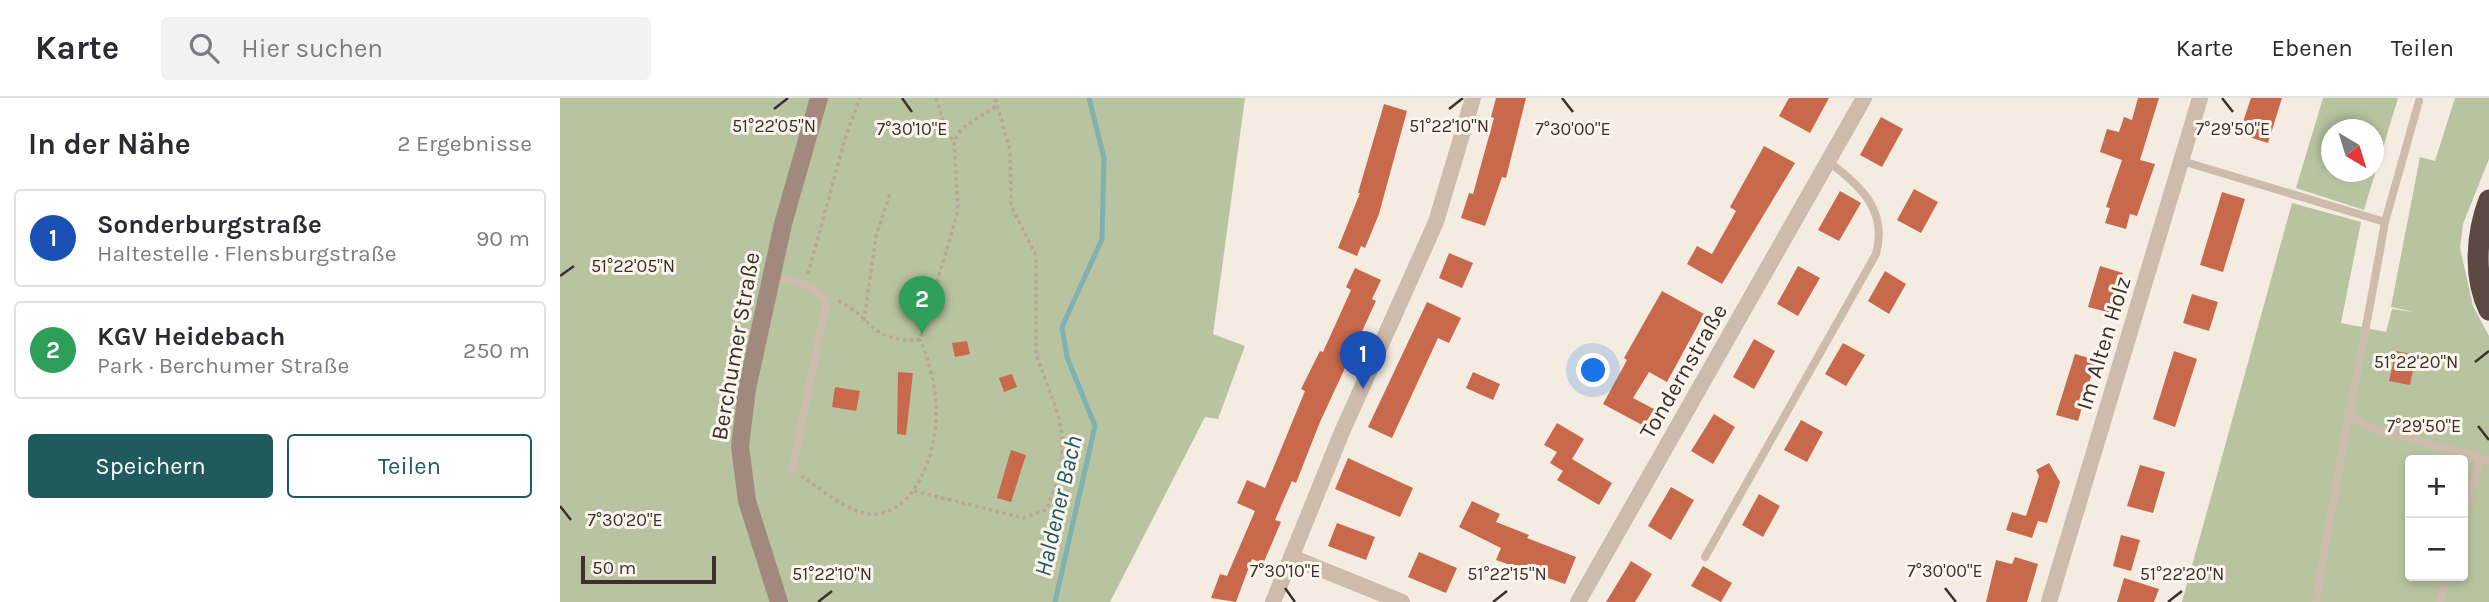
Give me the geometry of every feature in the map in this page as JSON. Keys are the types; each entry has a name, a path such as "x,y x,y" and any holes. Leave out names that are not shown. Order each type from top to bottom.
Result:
{"highway":[{"path":"2489,200 2481,222 2478,259 2489,310"}],"main road":[{"name":"Berchumer Straße","path":"779,602 747,501 740,446 747,389 771,275 796,171 819,98"}],"street":[{"path":"1273,602 1342,432 1436,222 1473,98"},
{"name":"Tondernstraße","path":"1578,602 1864,98"},
{"name":"Im Alten Holz","path":"2049,602 2200,98"},
{"path":"1291,557 1402,602"}],"lane":[{"path":"2316,602 2347,412 2367,328 2385,222 2419,101"},
{"path":"2182,161 2385,222"},
{"path":"1704,558 1876,254 1880,230 1871,199 1853,180 1829,162"},
{"path":"771,275 805,285 822,293 827,301 792,470"},
{"path":"2347,412 2365,426 2484,459 2463,518"},
{"path":"2440,602 2446,581"}],"path":[{"path":"805,285 846,135 860,98"},
{"path":"936,98 947,134 954,141"},
{"path":"914,491 1023,518 1046,510 1062,472 1064,452 1058,414 1036,354 1036,255 1011,206 1010,150 995,98"},
{"path":"792,470 854,509 871,515 885,513 914,491 935,434 932,371 920,340 958,211 954,141 962,128 996,106"},
{"path":"864,321 876,236 891,191"},
{"path":"827,301 843,303 875,332 920,340"}],"green space":[{"path":"560,98 1245,98 1213,334 1245,346 1218,419 1205,417 1110,602 560,602"},
{"path":"2323,98 2398,98 2384,144 2384,119 2321,119 2321,182 2372,182 2364,210 2296,188"},
{"path":"2455,98 2489,98 2489,159 2463,224 2460,248 2473,306 2489,336 2489,602 2182,602 2292,203 2361,222 2341,323 2386,332 2392,309 2414,312 2391,307 2420,157 2435,161"}],"building":[{"path":"1496,98 1526,98 1506,178 1502,177 1485,226 1461,218 1469,193 1473,194 1494,118 1491,117"},
{"path":"1789,98 1829,98 1810,133 1779,116"},
{"path":"2138,98 2159,98 2140,160 2155,164 2137,216 2130,214 2126,229 2105,223 2110,208 2106,207 2122,160 2100,152 2107,129 2119,132 2124,117 2132,120"},
{"path":"2251,98 2282,98 2268,143 2239,134"},
{"path":"1384,104 1407,111 1379,214 1365,248 1361,246 1357,256 1338,248 1360,193"},
{"path":"1881,117 1903,129 1882,167 1860,155"},
{"path":"1764,146 1795,163 1722,284 1687,264 1697,246 1712,254 1736,211 1730,207"},
{"path":"1914,189 1938,202 1921,233 1897,220"},
{"path":"1840,191 1861,203 1839,241 1818,230"},
{"path":"2222,192 2245,199 2223,272 2200,265"},
{"path":"1449,253 1473,263 1462,288 1439,278"},
{"path":"1798,266 1820,278 1798,316 1777,304"},
{"path":"2100,266 2123,273 2111,313 2088,307"},
{"path":"1355,268 1381,280 1372,299 1376,301 1320,422 1296,483 1292,481 1275,520 1281,522 1263,564 1252,559 1236,602 1211,598 1220,574 1227,576 1255,511 1237,503 1247,480 1265,488 1305,391 1301,389 1320,351 1323,352 1351,290 1346,287"},
{"path":"1885,271 1906,284 1889,314 1868,301"},
{"path":"1662,291 1704,314 1667,382 1649,372 1633,398 1654,409 1644,426 1603,404 1627,360 1624,358"},
{"path":"2192,294 2218,302 2209,331 2183,323"},
{"path":"1427,302 1461,318 1449,343 1438,338 1392,438 1368,427"},
{"path":"1754,339 1775,351 1754,389 1733,377"},
{"path":"967,341 970,354 955,357 952,343"},
{"path":"1843,343 1865,355 1846,386 1825,374"},
{"path":"2174,351 2197,359 2175,427 2153,419"},
{"path":"2396,351 2416,355 2410,385 2389,381"},
{"path":"2075,354 2096,360 2078,421 2056,415"},
{"path":"898,372 913,373 906,435 897,434"},
{"path":"1473,372 1500,384 1493,400 1466,388"},
{"path":"1012,374 1017,387 1004,392 999,378"},
{"path":"835,387 860,391 856,411 832,407"},
{"path":"1714,414 1735,427 1713,464 1691,451"},
{"path":"1801,420 1823,432 1807,462 1784,450"},
{"path":"1557,423 1584,439 1572,459 1612,483 1599,505 1557,480 1563,471 1550,463 1557,452 1544,445"},
{"path":"1011,450 1026,455 1011,502 997,498"},
{"path":"1348,458 1413,488 1400,517 1335,489"},
{"path":"2049,463 2060,482 2047,523 2038,521 2032,538 2006,530 2012,512 2026,516 2039,476 2036,470"},
{"path":"2140,465 2165,472 2153,513 2127,506"},
{"path":"1671,487 1694,500 1671,540 1648,526"},
{"path":"1759,494 1780,506 1763,537 1742,525"},
{"path":"1472,501 1500,514 1496,522 1529,535 1527,538 1576,557 1565,584 1496,560 1501,548 1459,527"},
{"path":"1337,523 1375,537 1366,560 1328,546"},
{"path":"2121,535 2140,540 2131,571 2113,566"},
{"path":"1419,552 1457,568 1446,593 1408,577"},
{"path":"2015,557 2038,564 2027,602 1986,602 1996,560 2012,564"},
{"path":"1631,561 1652,574 1635,602 1606,602"},
{"path":"1703,566 1732,583 1721,602 1691,586"},
{"path":"2124,578 2159,589 2154,602 2117,602"}],"waterway":[{"name":"Haldener Bach","path":"1055,602 1095,426 1067,357 1062,327 1102,239 1104,158 1089,98"}],"place":[{"name":"KGV Heidebach","path":"922,334"},
{"name":"Sonderburgstraße","path":"1363,389"}]}
